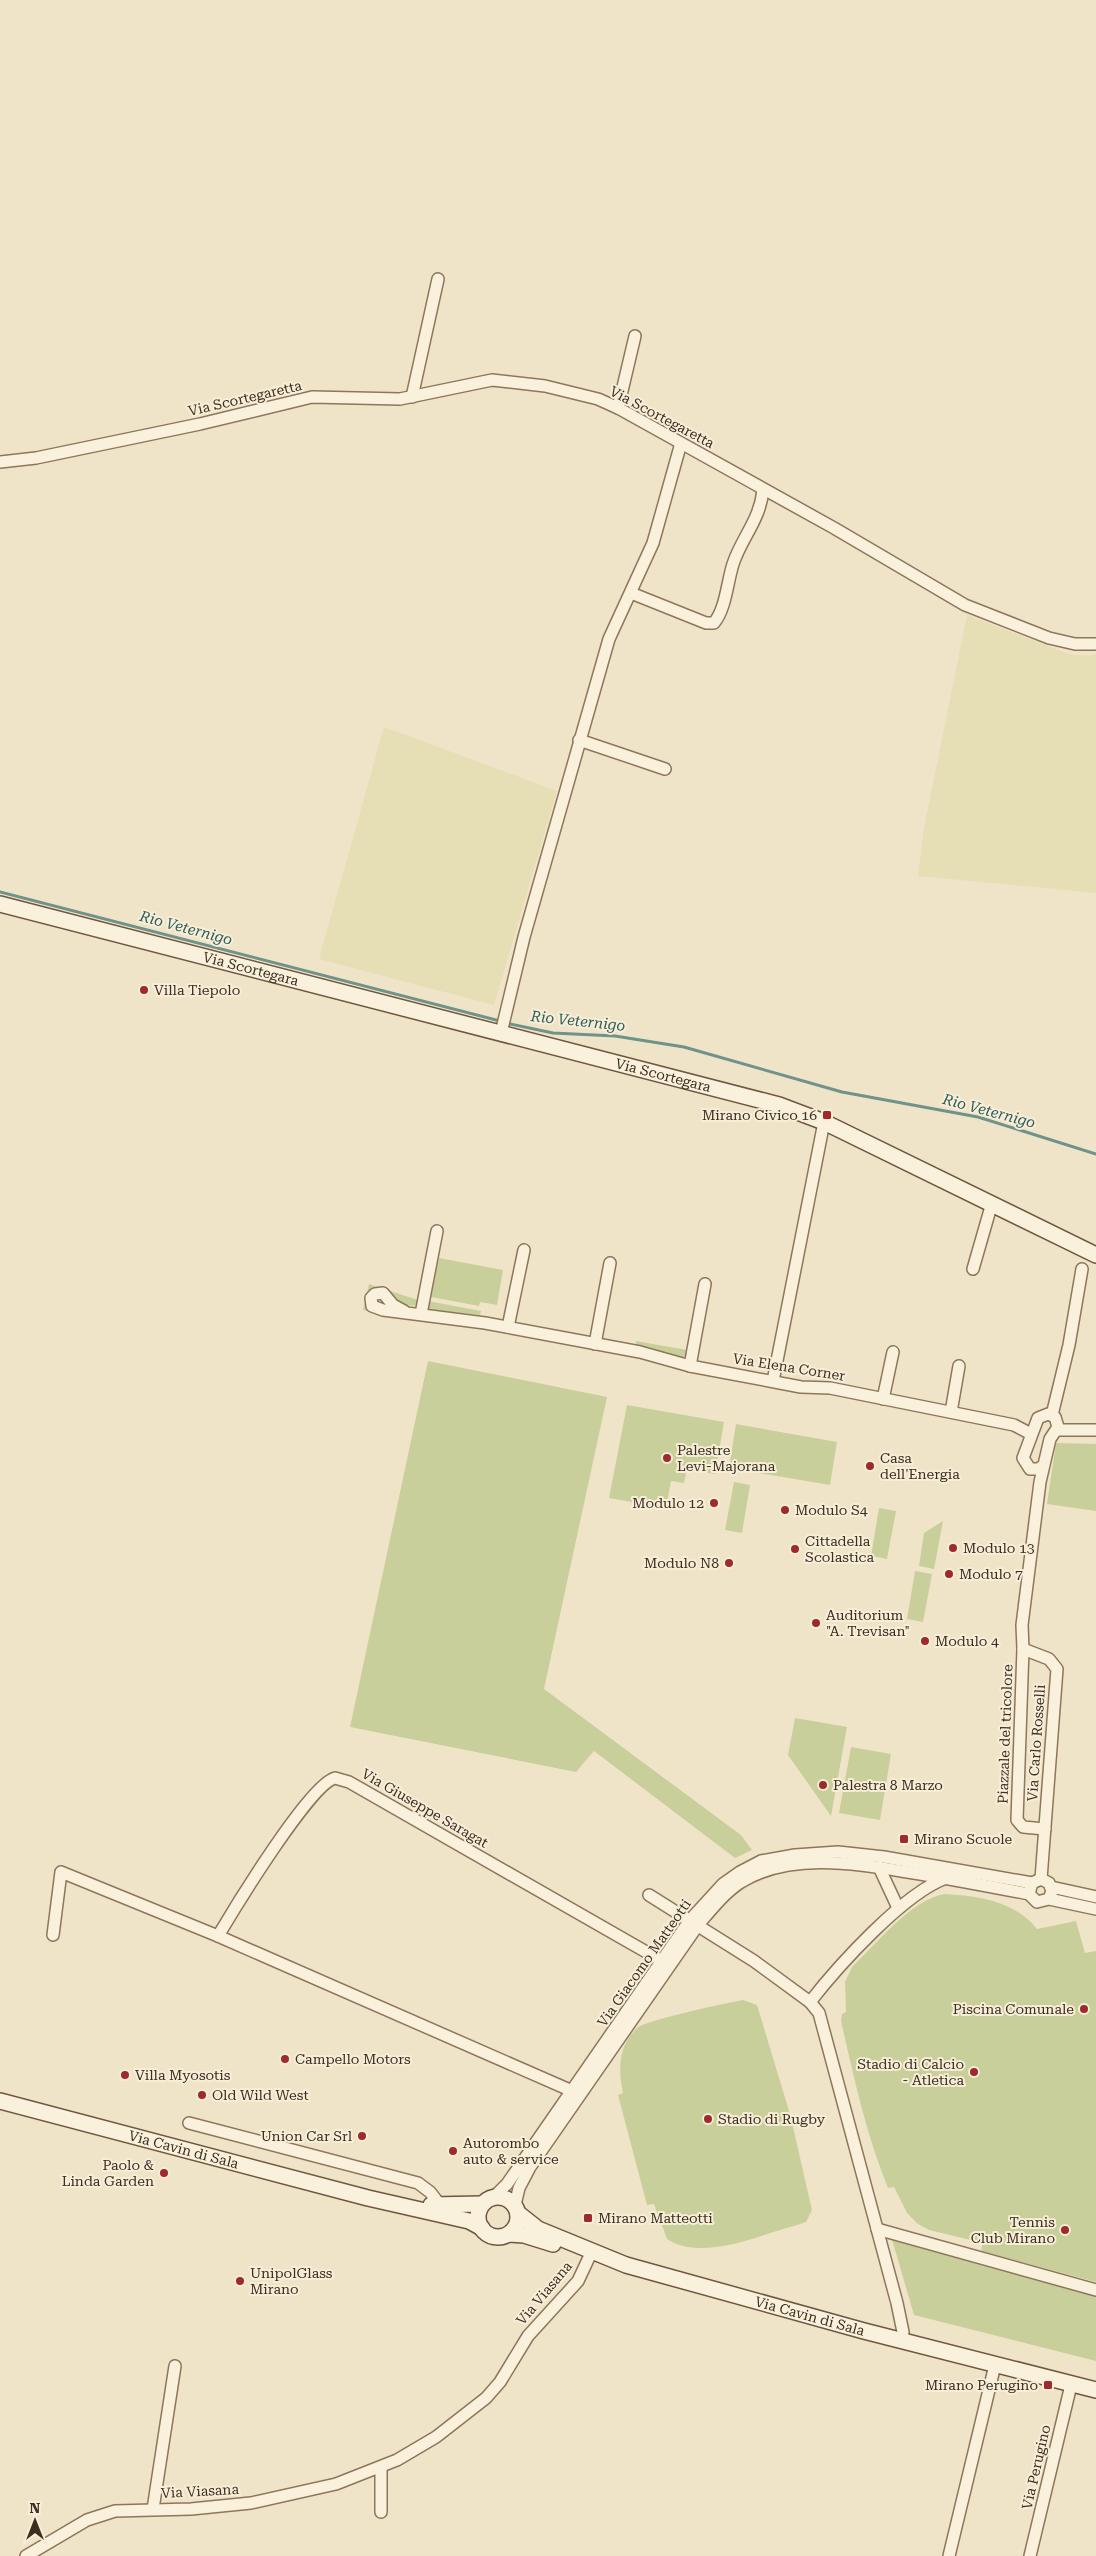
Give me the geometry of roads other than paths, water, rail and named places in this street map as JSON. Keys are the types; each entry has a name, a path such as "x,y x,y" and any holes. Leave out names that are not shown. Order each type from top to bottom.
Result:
{"main road":[{"name":"Via Scortegara","path":"0,904 760,1100 824,1122 1096,1255"},
{"name":"Via Cavin di Sala","path":"0,2101 368,2198 469,2221 482,2228"},
{"name":"Via Cavin di Sala","path":"368,2198 441,2206 488,2201"},
{"path":"506,2198 517,2210 517,2225 510,2234 497,2237 482,2228 478,2216 488,2201 506,2198"},
{"name":"Via Cavin di Sala","path":"517,2210 538,2229 591,2254"},
{"name":"Via Cavin di Sala","path":"510,2234 524,2235 902,2341 1096,2390"}],"street":[{"path":"412,397 438,279"},
{"path":"618,408 635,336"},
{"name":"Via Scortegaretta","path":"0,462 36,458 200,424 312,397 400,399 492,380 545,386 598,399 618,408 834,528 964,605 1049,638 1075,644 1096,644"},
{"path":"501,1033 521,952 579,740 609,639 653,543 681,443"},
{"path":"631,593 706,623 714,623 720,612 738,553 761,507 763,490"},
{"path":"579,740 665,769"},
{"path":"773,1381 824,1122"},
{"path":"973,1269 992,1203"},
{"path":"421,1314 437,1231"},
{"path":"508,1327 524,1250"},
{"path":"595,1344 610,1263"},
{"path":"1052,1415 1069,1345 1082,1269"},
{"path":"690,1366 705,1284"},
{"name":"Via Elena Corner","path":"404,1311 508,1327 640,1352 690,1366 801,1387 830,1388 1014,1425 1031,1434"},
{"path":"883,1399 893,1352"},
{"path":"950,1412 959,1366"},
{"path":"1023,1649 1022,1625 1040,1482 1050,1439 1057,1430 1057,1421 1052,1415 1044,1414 1036,1421 1023,1458 1040,1482"},
{"name":"Via Elena Corner","path":"1014,1425 1036,1421"},
{"path":"1057,1430 1096,1430"},
{"path":"1030,1469 1038,1469 1044,1465"},
{"name":"Piazzale del tricolore","path":"1023,1649 1017,1820 1023,1827 1045,1828"},
{"name":"Via Carlo Rosselli","path":"1023,1649 1049,1658 1057,1669 1045,1828 1034,1885"},
{"name":"Via Giuseppe Saragat","path":"218,1936 242,1896 297,1816 323,1785 335,1778 349,1782 666,1964"},
{"name":"Via Giacomo Matteotti","path":"517,2210 526,2173 577,2093 694,1923 723,1884 740,1872 761,1862 796,1855 838,1852 884,1857 1034,1885"},
{"name":"Via Giacomo Matteotti","path":"694,1923 740,1883 770,1869 823,1863 879,1867 946,1878 1034,1885 1046,1880 1050,1893"},
{"path":"879,1867 898,1908"},
{"path":"53,1935 62,1872 218,1936 577,2093"},
{"path":"810,2002 829,1977 898,1908 946,1878"},
{"name":"Via Giacomo Matteotti","path":"1034,1885 1037,1902 1050,1893 1096,1897"},
{"name":"Via Giacomo Matteotti","path":"1050,1893 1096,1909"},
{"path":"649,1895 754,1961 810,2002 819,2013 899,2313 902,2341"},
{"name":"Via Giacomo Matteotti","path":"488,2201 507,2184 577,2093"},
{"name":"Via Cavin di Sala","path":"189,2123 418,2183 430,2192 441,2206"},
{"path":"877,2229 1096,2290"},
{"name":"Via Viasana","path":"26,2556 96,2516 115,2511 153,2508 191,2509 244,2504 336,2484 381,2467 436,2437 486,2398 500,2382 528,2336 578,2281 591,2254"},
{"path":"949,2556 995,2365"},
{"path":"153,2508 175,2366"},
{"name":"Via Perugino","path":"1030,2556 1071,2385"},
{"path":"381,2467 381,2512"}],"waterway":[{"name":"Rio Veternigo","path":"0,892 500,1021"},
{"name":"Rio Veternigo","path":"506,1023 553,1033 615,1036 684,1047 842,1092 978,1117 1096,1154"}],"place":[{"name":"Villa Tiepolo","path":"144,990"},
{"name":"Mirano Civico 16","path":"827,1115"},
{"name":"Palestre Levi-Majorana","path":"667,1458"},
{"name":"Casa dell'Energia","path":"870,1466"},
{"name":"Modulo 12","path":"714,1503"},
{"name":"Modulo S4","path":"785,1510"},
{"name":"Modulo 13","path":"953,1548"},
{"name":"Cittadella Scolastica","path":"795,1549"},
{"name":"Modulo N8","path":"729,1563"},
{"name":"Modulo 7","path":"949,1574"},
{"name":"Auditorium \"A. Trevisan\"","path":"816,1623"},
{"name":"Modulo 4","path":"925,1641"},
{"name":"Palestra 8 Marzo","path":"823,1785"},
{"name":"Mirano Scuole","path":"904,1839"},
{"name":"Piscina Comunale","path":"1084,2009"},
{"name":"Campello Motors","path":"285,2059"},
{"name":"Stadio di Calcio - Atletica","path":"974,2072"},
{"name":"Villa Myosotis","path":"125,2075"},
{"name":"Old Wild West","path":"202,2095"},
{"name":"Stadio di Rugby","path":"708,2119"},
{"name":"Union Car Srl","path":"362,2136"},
{"name":"Autorombo auto & service","path":"453,2151"},
{"name":"Paolo & Linda Garden","path":"164,2173"},
{"name":"Mirano Matteotti","path":"588,2218"},
{"name":"Tennis Club Mirano","path":"1065,2230"},
{"name":"UnipolGlass Mirano","path":"240,2281"},
{"name":"Mirano Perugino","path":"1048,2385"}]}
